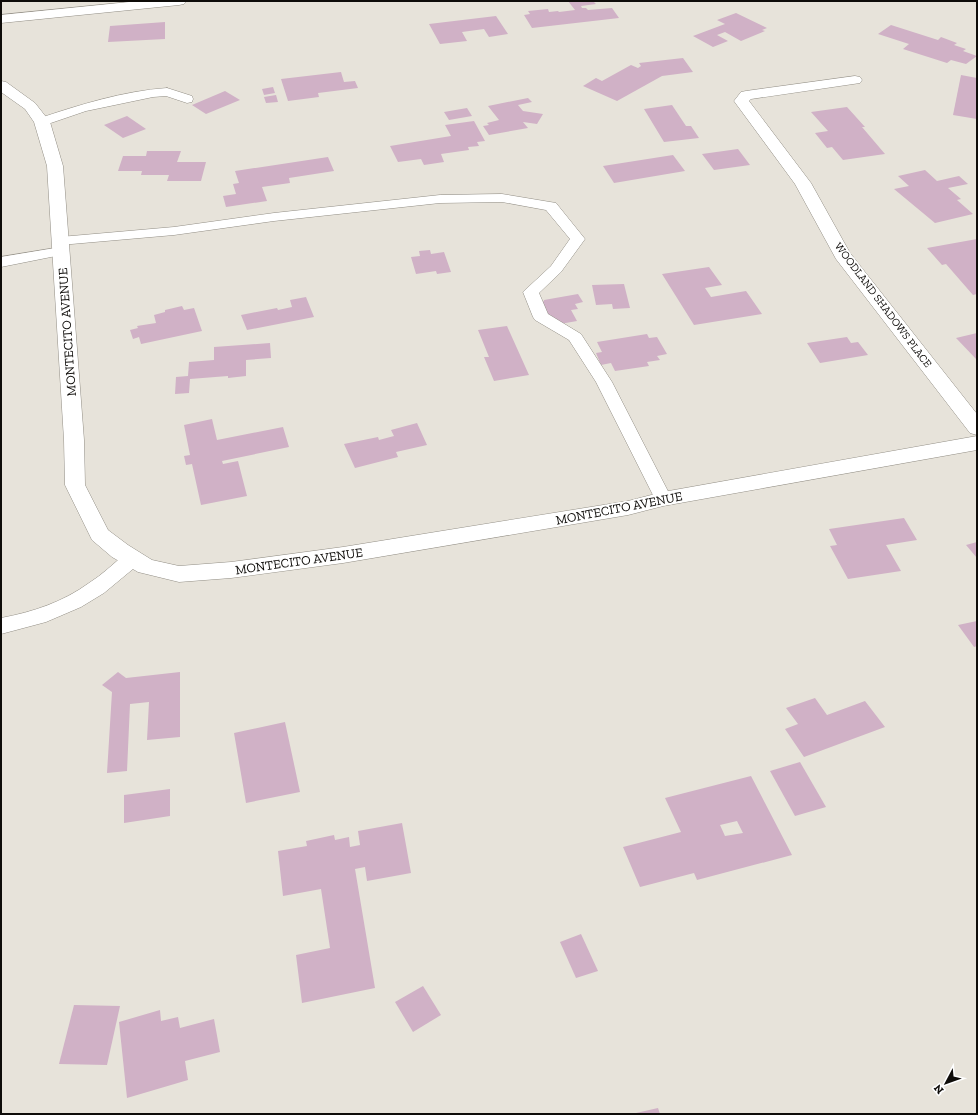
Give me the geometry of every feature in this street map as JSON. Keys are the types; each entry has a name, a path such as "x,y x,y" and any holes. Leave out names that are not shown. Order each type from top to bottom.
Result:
{"street":[{"path":"1,19 178,1"},
{"name":"WOODLAND SHADOWS PLACE","path":"855,80 746,95 741,101 803,183 842,255 977,428"},
{"name":"MONTECITO AVENUE","path":"1,85 30,106 42,122 55,166 74,440 75,485 100,535 120,551 146,566 179,574 231,570 343,555 628,508 663,499 977,443"}],"lane":[{"path":"42,122 83,108 153,93 167,92 187,99"},
{"path":"1,262 61,246 274,217 440,199 502,198 551,206 578,239 556,269 530,292 541,317 575,337 604,382 663,499"},
{"path":"1,626 32,620 72,602 96,588 132,559"}],"building":[{"path":"568,1 593,1 596,4 581,6 582,8 586,8 588,10 612,8 619,18 532,28 524,15 530,14 528,11 548,9 549,12 575,10"},
{"path":"736,13 767,28 762,30 765,31 741,41 725,32 717,35 728,41 713,47 693,36 725,24 717,20"},
{"path":"496,16 508,34 489,37 484,29 462,32 467,41 440,44 429,24"},
{"path":"165,22 165,39 108,42 110,26"},
{"path":"891,25 938,40 941,37 957,43 954,45 966,49 963,51 977,56 966,64 951,60 947,63 903,49 909,44 878,34"},
{"path":"683,58 693,72 662,76 617,101 583,86 596,78 602,81 631,65 638,68 641,66 639,63"},
{"path":"341,72 344,82 355,81 358,88 318,93 319,97 288,101 281,79"},
{"path":"961,75 977,78 977,119 953,115"},
{"path":"273,87 275,93 264,95 262,89"},
{"path":"225,91 240,100 206,114 192,105"},
{"path":"276,95 278,102 266,103 264,97"},
{"path":"528,98 532,102 518,105 523,111 543,114 537,124 523,122 528,128 489,135 483,126 489,125 487,123 499,120 488,106"},
{"path":"672,105 686,126 691,126 699,138 664,142 644,109"},
{"path":"847,107 865,127 862,127 885,154 843,160 832,147 827,148 815,133 828,131 811,112"},
{"path":"467,108 472,116 449,120 444,112"},
{"path":"127,116 146,129 123,138 104,125"},
{"path":"474,121 485,141 477,142 479,146 468,147 469,150 441,154 444,162 424,165 421,159 398,162 390,146 451,136 445,125"},
{"path":"738,149 750,165 714,170 702,154"},
{"path":"147,151 181,151 177,162 206,162 201,181 167,181 169,175 141,175 142,171 118,171 123,156 146,156"},
{"path":"673,155 685,171 614,183 603,166"},
{"path":"328,157 334,171 289,178 290,183 262,187 267,201 226,207 223,196 236,194 233,184 239,183 235,171"},
{"path":"925,170 937,181 959,176 968,184 948,188 961,199 957,200 973,214 935,223 894,189 909,186 898,176"},
{"path":"977,239 977,294 973,295 946,264 942,265 927,248"},
{"path":"430,250 431,254 444,252 451,272 437,274 436,271 416,274 411,257 420,256 419,251"},
{"path":"709,267 722,285 705,288 711,297 746,291 762,314 694,325 662,274"},
{"path":"624,284 630,308 613,309 612,304 596,305 592,285"},
{"path":"578,294 583,302 575,304 578,309 571,310 577,321 560,324 548,319 542,302 544,300"},
{"path":"306,297 314,317 247,330 241,315 277,308 278,310 292,307 290,300"},
{"path":"182,306 184,310 194,308 202,331 141,344 139,337 133,339 130,330 138,328 137,326 156,323 154,315 165,312 165,310"},
{"path":"507,326 529,375 494,381 484,357 489,357 478,330"},
{"path":"977,333 977,360 956,338"},
{"path":"647,334 649,338 657,337 667,354 657,356 660,360 647,362 649,366 615,371 611,363 601,365 596,353 602,352 597,342"},
{"path":"847,337 851,343 858,342 868,355 820,363 807,343"},
{"path":"270,343 271,358 246,360 246,376 190,379 189,393 175,394 176,377 188,376 189,362 214,360 214,347"},
{"path":"212,419 217,440 283,427 289,447 222,461 223,464 238,461 247,496 201,505 192,464 186,465 184,456 190,455 184,425"},
{"path":"417,423 427,445 396,452 398,457 355,468 344,444 378,437 379,440 394,436 391,430"},
{"path":"904,518 917,540 886,545 901,571 848,579 830,546 837,545 829,529"},
{"path":"977,542 977,558 966,545"},
{"path":"977,621 977,646 974,647 958,625"},
{"path":"118,672 126,678 180,672 180,737 147,740 149,702 130,704 127,771 107,773 112,692 102,685"},
{"path":"815,698 827,715 865,701 885,727 804,757 785,729 798,724 786,708"},
{"path":"285,722 300,792 246,803 234,733"},
{"path":"800,762 826,807 795,816 770,771"},
{"path":"751,776 792,855 697,880 694,873 640,887 623,847 681,832 665,798","holes":["737,821 743,833 725,836 720,825"]},
{"path":"170,789 170,816 124,823 124,795"},
{"path":"402,823 411,873 367,881 365,867 355,869 375,988 302,1003 296,955 330,948 321,889 283,896 278,851 307,846 306,841 334,835 335,840 349,837 350,847 360,845 358,831"},
{"path":"581,934 598,971 576,978 560,942"},
{"path":"423,986 441,1015 413,1032 395,1002"},
{"path":"74,1005 120,1006 107,1065 59,1064"},
{"path":"160,1010 161,1021 178,1017 180,1028 214,1019 220,1052 185,1061 188,1080 127,1098 119,1022"},
{"path":"658,1108 660,1114 636,1114 636,1113"}]}
